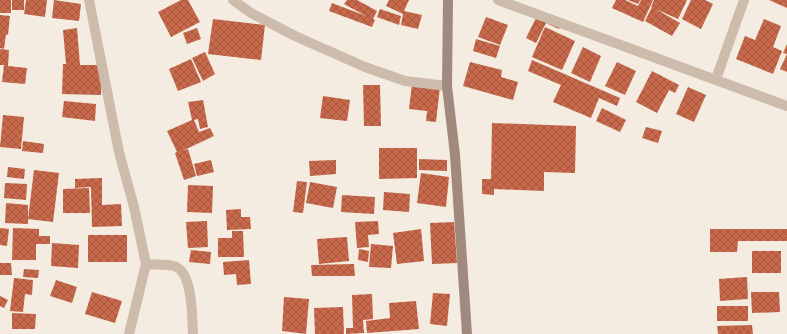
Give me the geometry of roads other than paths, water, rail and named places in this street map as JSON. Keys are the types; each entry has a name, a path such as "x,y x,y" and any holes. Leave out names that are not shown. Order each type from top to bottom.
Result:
{"main road":[{"path":"448,0 447,86 454,155 467,334"}],"street":[{"path":"89,0 119,152 134,207 146,264 129,334"},
{"path":"233,0 251,12 295,36 365,67 405,80 447,86"},
{"path":"498,0 787,106"},
{"path":"716,79 744,0"},
{"path":"146,264 175,266 185,275 190,295 193,334"}]}
